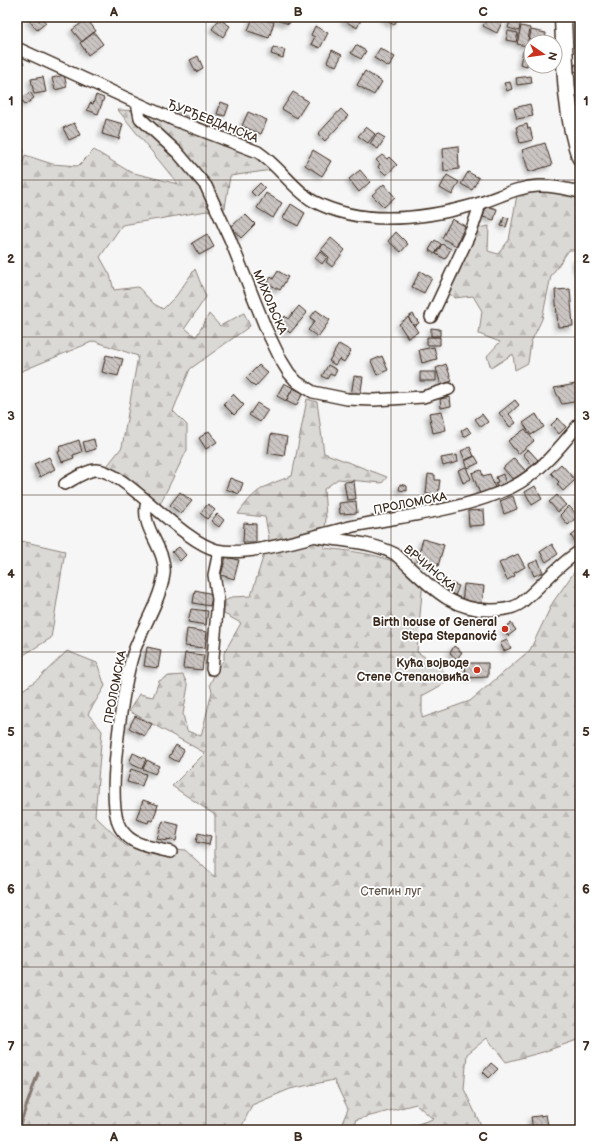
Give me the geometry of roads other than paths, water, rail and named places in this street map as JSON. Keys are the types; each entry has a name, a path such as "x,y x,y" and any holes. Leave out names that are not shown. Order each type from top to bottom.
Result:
{"street":[{"path":"563,17 569,111 571,126 580,157"},
{"name":"ЂУРЂЕВДАНСКА","path":"17,48 172,119 258,152 268,158 310,198 327,207 351,215 392,217 449,211 478,204 516,189 539,186 580,192"},
{"name":"МИХОЉСКА","path":"137,103 140,118 178,153 206,186 230,239 266,329 281,360 297,382 313,392 347,399 374,400 423,397 449,389"},
{"path":"431,317 472,229 478,211 478,204"},
{"name":"ПРОЛОМСКА","path":"65,484 94,470 104,470 129,486 147,502 198,542 208,548 236,552 249,551 356,526 469,505 513,487 530,475 580,424"},
{"name":"ПРОЛОМСКА","path":"147,502 146,518 160,550 164,565 164,574 157,596 133,656 118,739 114,792 117,819 125,834 133,841 171,852"},
{"name":"ВРЧИНСКА","path":"315,536 379,547 388,551 442,596 456,604 477,610 496,610 516,606 564,561 580,551"},
{"path":"212,669 218,599 214,575 219,550"}],"waterway":[{"path":"18,1130 38,1073"}],"place":[{"name":"Birth house of General Stepa Stepanović","path":"505,629"},
{"name":"Кућа војводе Степе Степановића","path":"477,670"}],"park label":[{"name":"Степин луг","path":"391,891"}]}
